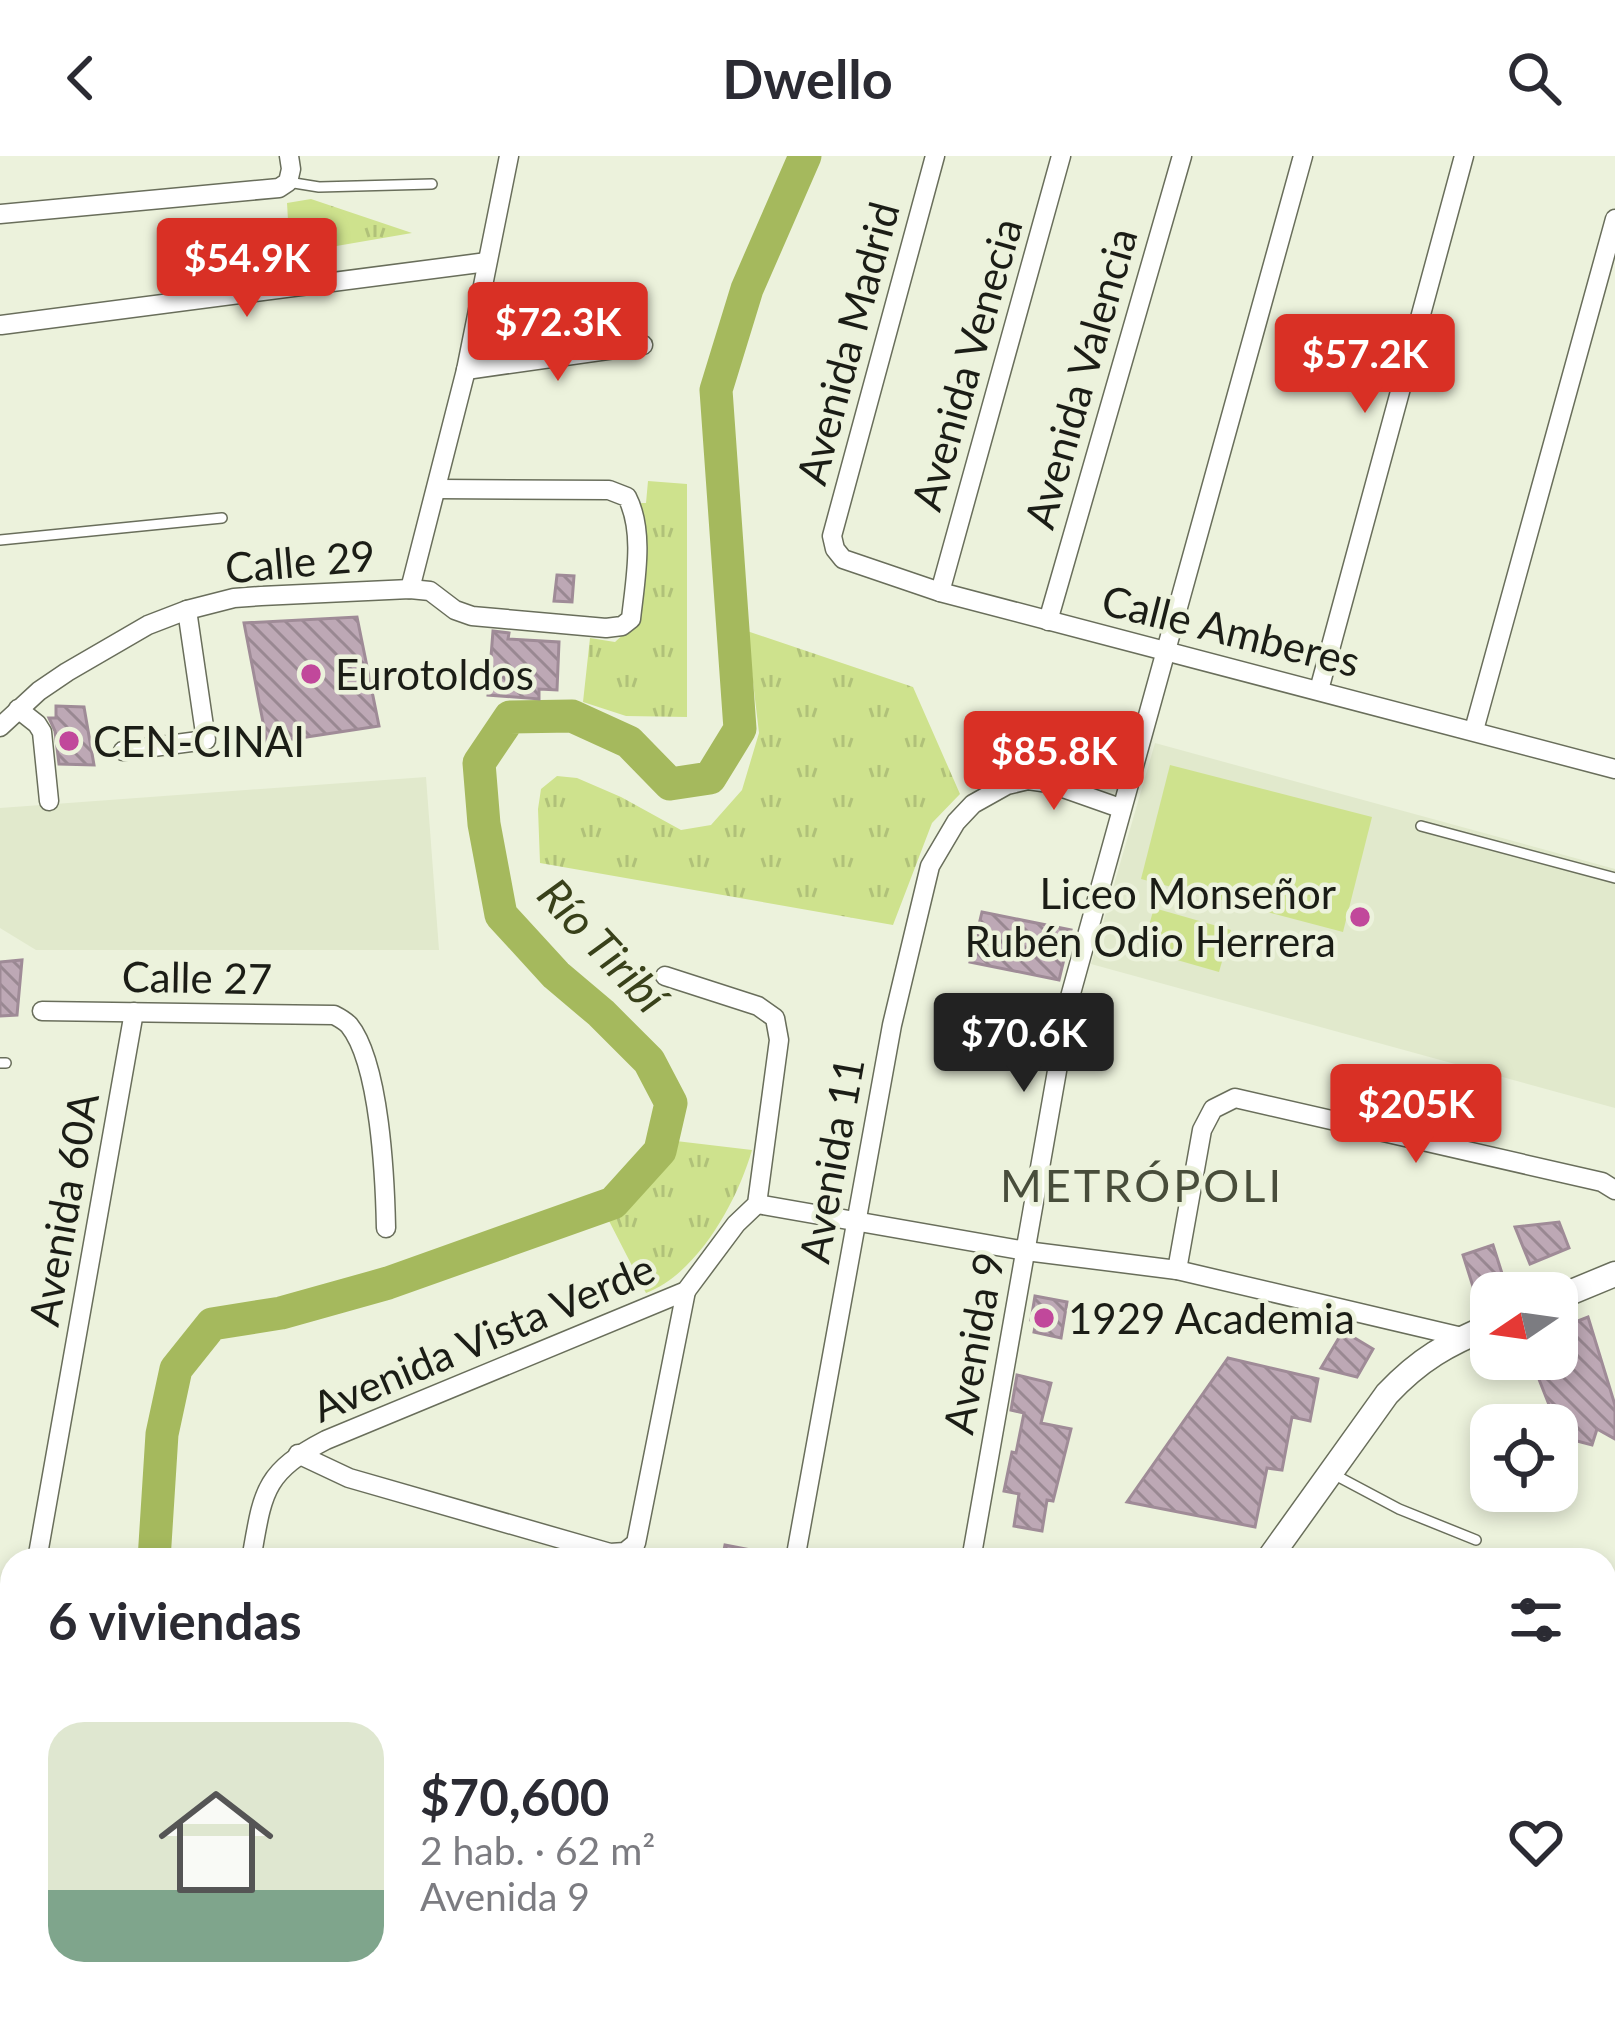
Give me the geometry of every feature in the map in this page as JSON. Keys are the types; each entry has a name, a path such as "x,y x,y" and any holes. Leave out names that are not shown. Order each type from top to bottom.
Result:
{"main road":[{"path":"1578,1289 1615,1274"},
{"path":"1276,1548 1387,1394 1435,1350 1470,1334"}],"street":[{"path":"0,214 279,188 288,182 290,156"},
{"path":"410,589 466,370 509,156"},
{"name":"Avenida Madrid","path":"835,549 832,536 935,156"},
{"name":"Avenida Venecia","path":"940,592 1061,156"},
{"name":"Avenida Valencia","path":"1048,621 1182,156"},
{"name":"Avenida 9","path":"973,1548 1064,1019 1303,156"},
{"path":"1319,690 1464,156"},
{"path":"1474,730 1615,218"},
{"path":"1,326 487,262"},
{"path":"466,370 643,345"},
{"name":"Calle 29","path":"0,727 67,672 148,625 187,610 248,597 410,589 430,591 472,616 606,628 631,619 635,530 627,497 609,490 437,489"},
{"name":"Calle Amberes","path":"835,549 843,560 940,592 1615,769"},
{"path":"123,751 206,740 187,610"},
{"path":"18,710 42,732 49,801"},
{"name":"Avenida 11","path":"797,1548 892,1025 930,866 956,822 986,794 1007,785 1028,780 1049,783 1120,808"},
{"path":"665,976 758,1006 776,1018 779,1040 757,1204 1026,1251 1178,1270 1462,1337"},
{"name":"Calle 27","path":"42,1011 334,1015 348,1024 372,1084 382,1149 386,1228"},
{"name":"Avenida 60A","path":"39,1548 134,1012"},
{"path":"1178,1270 1202,1130 1221,1103 1235,1098 1602,1182 1615,1190"},
{"name":"Avenida Vista Verde","path":"253,1548 268,1486 298,1454 686,1291 736,1224 757,1204"},
{"path":"630,1548 636,1543 686,1291"},
{"path":"298,1454 349,1478 593,1548"}],"lane":[{"path":"288,182 319,187 432,184"},
{"path":"0,540 222,518"},
{"path":"1421,826 1615,878"},
{"path":"1330,1472 1399,1509 1476,1540"}],"shaded area":[{"name":"Liceo Monseñor Rubén Odio Herrera","path":"1155,743 1615,869 1615,1108 1091,964"},
{"path":"426,777 439,950 36,950 0,928 0,808"}],"green space":[{"path":"311,199 412,233 290,254 287,203"},
{"path":"648,481 687,484 687,717 626,716 583,702 590,638 615,642 629,629 639,503 646,503"},
{"path":"747,631 913,687 960,794 932,823 893,925 540,863 541,789 557,776 577,778 621,797 681,830 711,825 742,790 759,733"},
{"path":"1170,765 1372,817 1343,932 1141,879"},
{"path":"1154,908 1231,930 1219,972 1142,950"},
{"path":"676,1141 752,1150 713,1234 682,1270 646,1293 607,1217 648,1184 667,1162"}],"building":[{"path":"557,575 574,576 572,602 554,601"},
{"name":"Eurotoldos","path":"357,617 379,726 267,743 244,623"},
{"path":"493,631 509,633 508,639 559,642 557,690 539,689 539,699 488,695"},
{"name":"CEN-CINAI","path":"56,706 84,707 94,765 59,764 49,718 56,718"},
{"path":"982,912 1071,930 1059,980 970,962"},
{"path":"22,960 17,1015 0,1016 0,962"},
{"path":"1559,1222 1569,1248 1530,1264 1515,1227"},
{"path":"1493,1245 1502,1272 1470,1272 1470,1277 1463,1255"},
{"path":"1035,1296 1067,1302 1061,1338 1034,1332"},
{"path":"1588,1317 1615,1405 1615,1439 1597,1429 1592,1445 1578,1441 1578,1404 1549,1404 1539,1380 1578,1380 1578,1321"},
{"path":"1343,1331 1373,1349 1357,1377 1321,1368"},
{"path":"1228,1358 1318,1379 1310,1421 1292,1417 1282,1470 1267,1468 1255,1527 1127,1502"},
{"path":"1017,1375 1051,1383 1041,1423 1071,1429 1053,1501 1047,1500 1042,1531 1014,1526 1019,1494 1004,1491 1024,1413 1011,1410"}],"waterway":[{"name":"Río Tiribí","path":"155,1548 162,1434 176,1369 212,1324 281,1313 388,1283 613,1203 660,1151 671,1103 649,1061 556,975 501,915 484,824 479,763 510,717 572,716 629,742 670,784 710,778 740,729 716,390 747,289 805,156"}],"place":[{"name":"Eurotoldos","path":"311,674"},
{"name":"CEN-CINAI","path":"69,741"},
{"name":"Liceo Monseñor Rubén Odio Herrera","path":"1360,917"},
{"name":"1929 Academia","path":"1044,1318"}],"district":[{"name":"METRÓPOLI","path":"1142,1185"}]}
